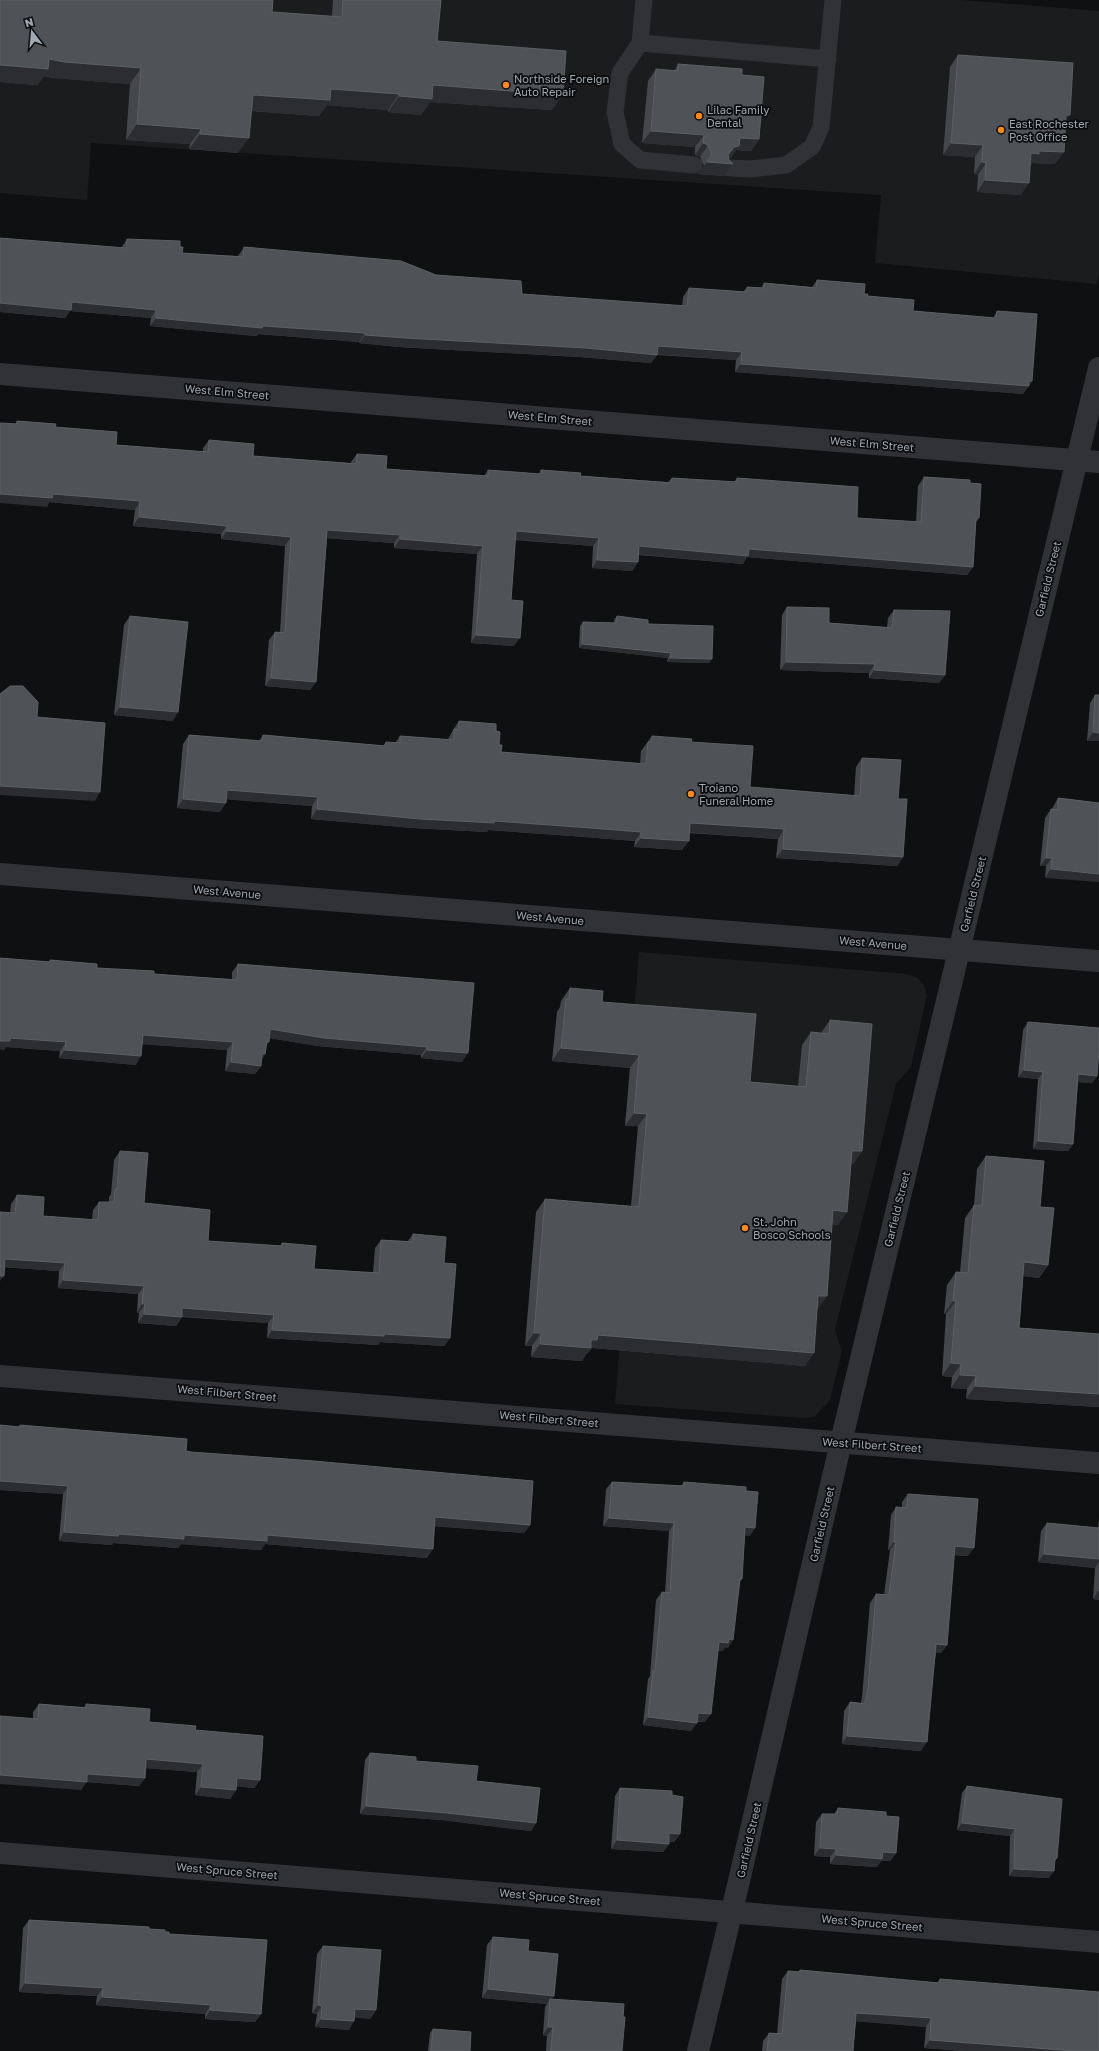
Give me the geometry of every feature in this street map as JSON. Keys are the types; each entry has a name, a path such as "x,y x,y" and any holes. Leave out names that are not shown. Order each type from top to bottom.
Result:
{"street":[{"name":"Garfield Street","path":"698,2051 732,1912 841,1442 1099,368"},
{"name":"West Elm Street","path":"0,374 1099,462"},
{"name":"West Avenue","path":"0,874 1099,962"},
{"name":"West Filbert Street","path":"0,1376 1099,1463"},
{"name":"West Spruce Street","path":"0,1853 1099,1942"}],"lane":[{"path":"644,0 640,43 620,73 615,112 622,144 640,160 694,165"},
{"path":"730,168 752,169 786,165 812,146 821,127 833,0"},
{"path":"640,43 828,59"}],"shaded area":[{"path":"0,0 962,0 1099,11 1099,274 1097,284 875,263 881,195 91,143 87,200 0,193"},
{"name":"St. John Bosco Schools","path":"639,952 907,974 918,978 924,985 927,995 911,1067 896,1084 835,1330 842,1351 830,1400 814,1417 804,1418 615,1404 638,1127 625,1126"}],"building":[{"path":"0,0 273,0 272,12 342,17 343,0 441,0 437,41 566,51 563,95 433,85 432,99 399,96 399,94 331,89 330,100 253,95 249,138 200,134 201,129 137,124 141,68 64,62 49,59 48,69 0,65"},
{"name":"East Rochester Post Office","path":"958,55 1073,63 1070,115 1066,115 1064,152 1039,151 1039,154 1031,153 1029,183 985,180 986,163 982,162 983,145 951,143"},
{"name":"Lilac Family Dental","path":"678,64 742,69 742,75 764,77 759,139 740,138 739,146 734,147 728,155 729,160 733,164 707,162 712,154 708,145 703,143 704,135 651,131 656,69 678,71"},
{"path":"0,238 126,248 127,239 180,241 180,247 183,247 182,253 243,257 244,247 401,261 436,275 521,281 522,294 687,306 689,288 747,292 747,287 764,288 764,283 816,288 817,280 865,284 864,294 868,294 867,296 914,300 913,311 996,318 997,311 1037,314 1032,381 1029,381 1029,386 741,364 742,352 658,346 657,355 586,348 405,338 365,335 365,333 263,326 262,328 156,318 156,310 72,302 71,310 0,303"},
{"path":"17,421 56,424 55,427 117,432 116,445 208,452 209,440 254,444 253,456 356,464 357,454 387,456 386,469 488,476 488,470 541,474 541,470 581,473 580,476 671,483 672,478 737,482 737,478 858,487 857,518 921,522 924,477 970,480 970,483 981,484 979,518 976,518 973,567 749,549 748,556 639,546 638,562 597,560 599,538 516,531 511,600 523,601 520,638 476,635 483,546 400,539 400,535 327,530 316,682 271,678 275,632 285,633 291,537 227,531 227,526 139,517 140,501 53,494 52,498 0,494 0,423 17,424"},
{"path":"787,607 829,608 829,623 892,628 894,610 950,611 945,675 874,670 875,664 786,662"},
{"path":"130,616 188,622 178,712 120,707"},
{"path":"617,616 648,620 648,624 713,626 712,659 670,658 671,653 582,644 583,622 616,623"},
{"path":"10,686 23,686 38,702 37,717 105,723 100,792 0,786 0,694"},
{"path":"1095,695 1099,695 1099,733 1093,732"},
{"path":"459,721 496,724 496,731 500,732 499,745 502,745 501,752 646,764 648,742 651,742 652,736 692,739 691,742 753,746 750,787 860,796 862,758 901,760 898,799 907,799 903,857 783,849 784,829 690,823 689,841 641,838 641,832 494,821 494,823 420,819 317,809 318,797 227,790 226,803 183,799 189,735 262,741 263,735 385,746 386,742 400,743 400,736 454,740 454,729 458,730"},
{"path":"1058,798 1099,803 1099,874 1051,869 1052,858 1046,858 1051,809 1058,810"},
{"path":"0,958 97,964 97,968 154,971 154,974 235,980 237,978 238,964 474,983 468,1053 427,1050 427,1047 324,1038 270,1029 269,1042 267,1042 265,1054 262,1054 261,1066 231,1062 233,1042 143,1035 141,1056 65,1050 66,1042 10,1038 10,1041 0,1041"},
{"name":"St. John Bosco Schools","path":"570,988 603,991 602,1002 756,1014 750,1082 806,1087 811,1032 829,1034 830,1020 872,1024 862,1151 852,1151 847,1212 833,1210 827,1296 818,1296 814,1353 598,1335 597,1340 591,1340 591,1348 540,1344 541,1333 534,1333 545,1199 639,1207 647,1114 634,1113 639,1055 561,1048 566,999 569,999"},
{"path":"1028,1022 1099,1028 1097,1076 1078,1074 1073,1144 1038,1141 1043,1072 1024,1070"},
{"path":"120,1151 148,1153 144,1203 210,1210 208,1241 282,1246 282,1243 316,1246 314,1269 379,1273 381,1240 413,1242 413,1234 446,1237 444,1263 456,1264 450,1338 272,1330 274,1315 182,1308 182,1317 144,1314 145,1304 142,1304 144,1286 63,1280 65,1263 5,1259 4,1276 0,1276 0,1212 15,1213 17,1195 44,1197 43,1216 98,1220 99,1202 114,1202 115,1189 117,1189"},
{"path":"986,1156 1044,1161 1040,1207 1054,1208 1048,1265 1024,1262 1019,1328 1099,1334 1099,1394 975,1386 976,1376 960,1375 961,1364 951,1363 956,1301 953,1301 956,1272 968,1273 974,1205 982,1206"},
{"path":"0,1425 20,1427 20,1425 187,1439 186,1451 191,1452 314,1461 533,1481 530,1525 435,1517 433,1549 267,1535 267,1541 184,1535 184,1539 64,1532 68,1486 0,1481"},
{"path":"612,1482 684,1486 684,1482 746,1487 746,1491 758,1492 755,1528 745,1527 742,1579 740,1579 733,1640 729,1639 728,1643 719,1642 711,1714 698,1713 697,1723 648,1717 653,1671 655,1671 662,1592 670,1593 674,1523 609,1518"},
{"path":"908,1494 978,1499 974,1548 955,1546 947,1645 936,1644 927,1742 847,1736 850,1702 865,1704 868,1689 876,1594 889,1595 896,1542 894,1542 896,1507 907,1508"},
{"path":"1047,1523 1099,1528 1099,1559 1044,1554"},
{"path":"39,1704 86,1708 86,1704 150,1709 149,1722 196,1726 195,1730 263,1736 260,1780 237,1778 236,1790 201,1787 203,1764 146,1759 145,1778 87,1774 87,1782 0,1775 0,1716 38,1719"},
{"path":"370,1753 416,1757 416,1761 478,1766 476,1781 540,1788 536,1823 366,1806"},
{"path":"967,1786 1062,1799 1057,1858 1055,1859 1054,1871 1014,1869 1015,1829 962,1823"},
{"path":"620,1788 672,1791 672,1795 683,1797 680,1834 669,1833 669,1844 617,1840"},
{"path":"838,1808 886,1812 886,1816 899,1817 896,1853 883,1852 882,1859 836,1855 836,1849 820,1848 822,1814 837,1814"},
{"path":"29,1920 149,1927 149,1929 165,1930 165,1932 169,1932 169,1934 267,1940 261,2014 210,2010 211,2005 102,1997 103,1988 25,1983"},
{"path":"493,1937 529,1940 528,1951 558,1954 554,1996 488,1989"},
{"path":"323,1946 381,1950 376,2010 355,2009 354,2021 321,2019 322,2006 318,2005"},
{"path":"800,1970 939,1983 940,1979 1099,1992 1099,2051 1075,2051 930,2040 931,2018 856,2013 853,2051 767,2051 769,2033 782,2034 788,1971 800,1972"},
{"path":"550,1999 624,2004 623,2017 625,2017 622,2051 551,2051 553,2027 548,2027"},
{"path":"433,2029 471,2032 470,2051 431,2051"}],"place":[{"name":"Northside Foreign Auto Repair","path":"506,85"},
{"name":"Lilac Family Dental","path":"699,116"},
{"name":"East Rochester Post Office","path":"1001,130"},
{"name":"Troiano Funeral Home","path":"691,794"},
{"name":"St. John Bosco Schools","path":"745,1228"}]}
